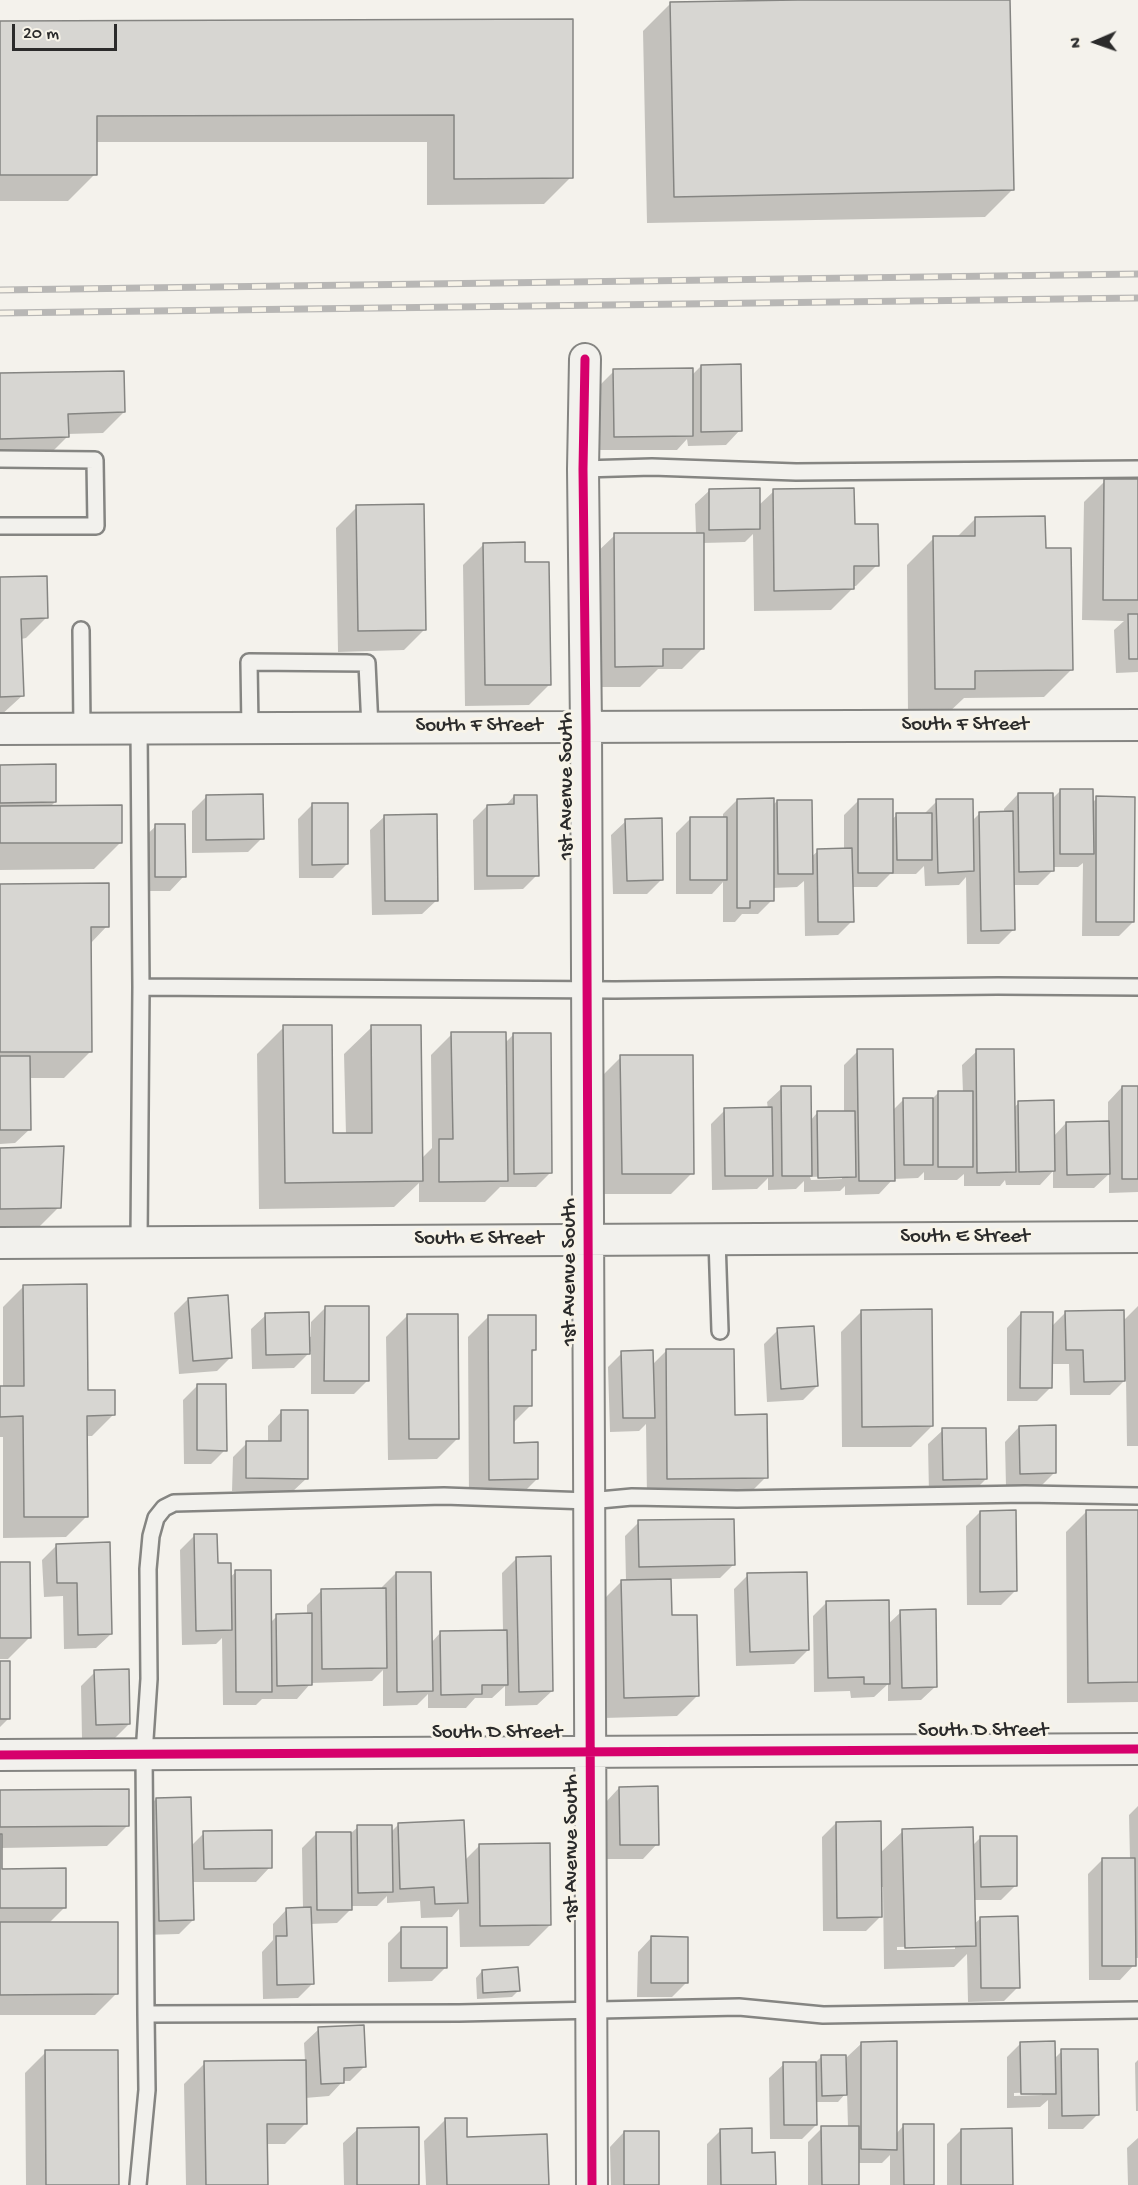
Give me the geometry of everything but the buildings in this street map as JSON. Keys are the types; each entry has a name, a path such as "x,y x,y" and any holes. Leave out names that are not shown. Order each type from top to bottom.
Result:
{"street":[{"name":"1st Avenue South","path":"585,359 583,469 592,2185"},
{"name":"South F Street","path":"0,729 1138,725"},
{"name":"South E Street","path":"0,1243 1138,1237"},
{"name":"South D Street","path":"0,1755 1138,1749"}],"lane":[{"path":"0,459 95,460 96,526 0,526"},
{"path":"583,469 652,467 796,472 1138,469"},
{"path":"81,630 82,729"},
{"path":"250,728 249,662 367,663 370,728"},
{"path":"139,728 141,987 139,1241"},
{"path":"141,987 587,990 1138,987"},
{"path":"717,1239 720,1331"},
{"path":"138,2185 147,2090 144,1754 149,1679 148,1569 151,1536 156,1518 164,1508 174,1503 444,1496 590,1501 632,1497 737,1499 1025,1494 1138,1496"},
{"path":"146,2014 739,2007 823,2015 1138,2010"}],"railway":[{"path":"0,290 1138,274"},
{"path":"0,313 1138,298"}],"cycle path":[{"path":"585,359 583,469 592,2185"},
{"path":"0,1755 1138,1749"}]}
